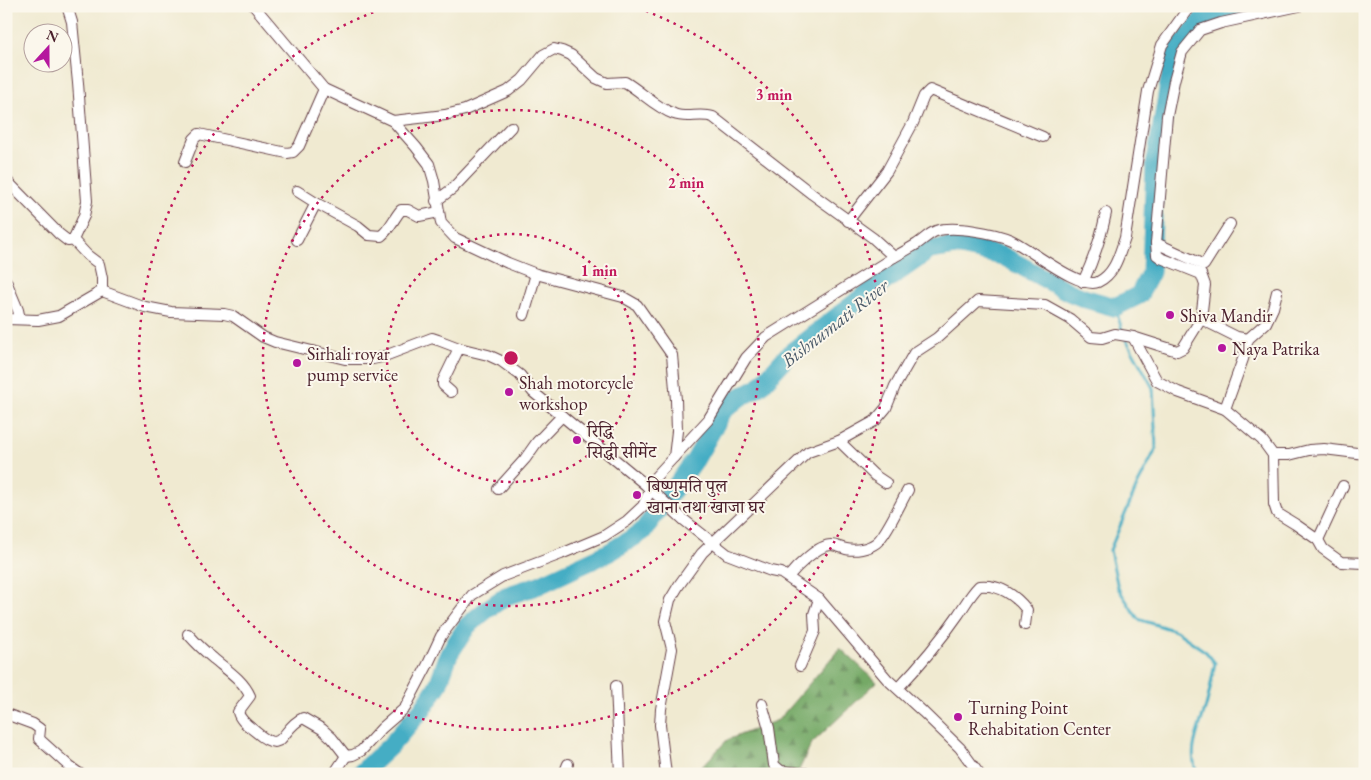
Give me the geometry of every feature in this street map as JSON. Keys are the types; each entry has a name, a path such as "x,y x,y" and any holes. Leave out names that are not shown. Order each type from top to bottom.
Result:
{"street":[{"path":"67,6 72,22 87,201 84,216 73,240"},
{"path":"254,6 324,89 394,121 429,164 442,223 455,238 536,274 623,296 637,305 672,355 676,400 674,457"},
{"path":"334,774 346,756 361,751 382,728 405,708 440,636 472,594 503,576 604,536 627,521 643,506 674,457 708,420 746,358 766,337 936,231 985,232 1011,240 1062,272 1090,284 1098,282 1112,271 1125,238 1148,91 1162,45 1187,10 1193,6"},
{"path":"666,774 660,726 661,709 672,649 665,620 670,600 702,553 808,452 839,441 874,421 886,408 895,386 914,353 937,338 978,301 1044,304 1070,319 1091,337 1102,338 1114,334 1133,337 1177,351 1183,348 1202,319 1205,285 1201,274 1157,255 1156,243 1167,116 1182,52 1200,30 1221,22 1299,6"},
{"path":"394,121 445,115 464,110 508,91 522,80 543,55 554,49 562,51 571,56 596,78 607,83 625,82 656,105 676,115 704,114 713,117 848,221 873,238 894,257"},
{"path":"185,162 194,139 199,134 287,153 293,152 299,146 324,89"},
{"path":"848,221 887,171 913,123 924,96 930,90 1043,137"},
{"path":"436,201 452,189 511,127"},
{"path":"6,180 60,234 68,241 73,240"},
{"path":"297,191 358,226 369,235 381,236 387,232 394,218 401,210 408,210 419,216 439,212"},
{"path":"297,240 316,203"},
{"path":"1083,282 1092,264 1106,213"},
{"path":"1156,243 1204,265 1230,224"},
{"path":"73,240 98,264 102,278 102,291"},
{"path":"524,315 536,274"},
{"path":"6,281 20,319"},
{"path":"6,319 38,320 59,316 102,291"},
{"path":"102,291 145,307 171,312 233,316 270,340 345,359 382,357 432,338 459,348 488,355 501,361 520,375 533,392 712,543 727,554 788,577 819,599 886,679 898,688 960,748 979,774"},
{"path":"1225,409 1243,360 1248,339 1266,324 1277,292"},
{"path":"1202,319 1237,337 1248,339"},
{"path":"1133,337 1156,381 1173,390 1225,409 1262,440 1273,455 1274,504 1277,513 1318,540 1323,549 1341,562 1365,563"},
{"path":"451,392 442,385 459,348"},
{"path":"498,489 525,459 537,442 562,416"},
{"path":"839,441 874,475 886,483"},
{"path":"1273,455 1289,455 1309,450 1324,449 1365,454"},
{"path":"1318,540 1343,486"},
{"path":"788,577 797,566 823,546 832,544 846,550 860,550 877,543 908,490"},
{"path":"898,688 916,670 979,586 988,585 1006,591 1019,600 1027,610 1025,625"},
{"path":"800,666 815,630 814,614 819,599"},
{"path":"188,634 200,647 240,680 250,696 239,709 239,718 262,737 270,743 276,742 296,721 302,718 322,729 346,756"},
{"path":"616,686 620,774"},
{"path":"762,704 769,728 774,765 781,771 812,774"},
{"path":"6,714 33,724 40,729 39,739 80,774"},
{"path":"564,774 568,764"}],"green space":[{"path":"840,648 877,682 812,743 797,774 695,774 727,740 778,720"}],"waterway":[{"name":"Bishnumati River","path":"360,774 390,746 424,707 438,685 449,654 467,626 506,596 539,585 610,552 642,532 695,460 723,411 740,397 759,387 789,354 865,295 930,250 956,246 1003,256 1069,292 1115,307 1139,295 1151,272 1155,166 1176,53 1204,17 1239,6"},
{"path":"1115,307 1123,333"},
{"path":"1126,339 1153,388 1156,449 1137,486 1110,550 1118,588 1138,619 1176,631 1206,652 1215,663 1207,701 1195,740 1193,757 1198,774"}],"place":[{"name":"Shiva Mandir","path":"1170,315"},
{"name":"Naya Patrika","path":"1222,348"},
{"name":"Sirhali royar pump service","path":"297,363"},
{"name":"Shah motorcycle workshop","path":"509,392"},
{"name":"रिद्धि सिद्धी सीमेंट","path":"577,440"},
{"name":"बिष्णुमति पुल खाना तथा खाजा घर","path":"637,495"},
{"name":"Turning Point Rehabitation Center","path":"958,717"}]}
